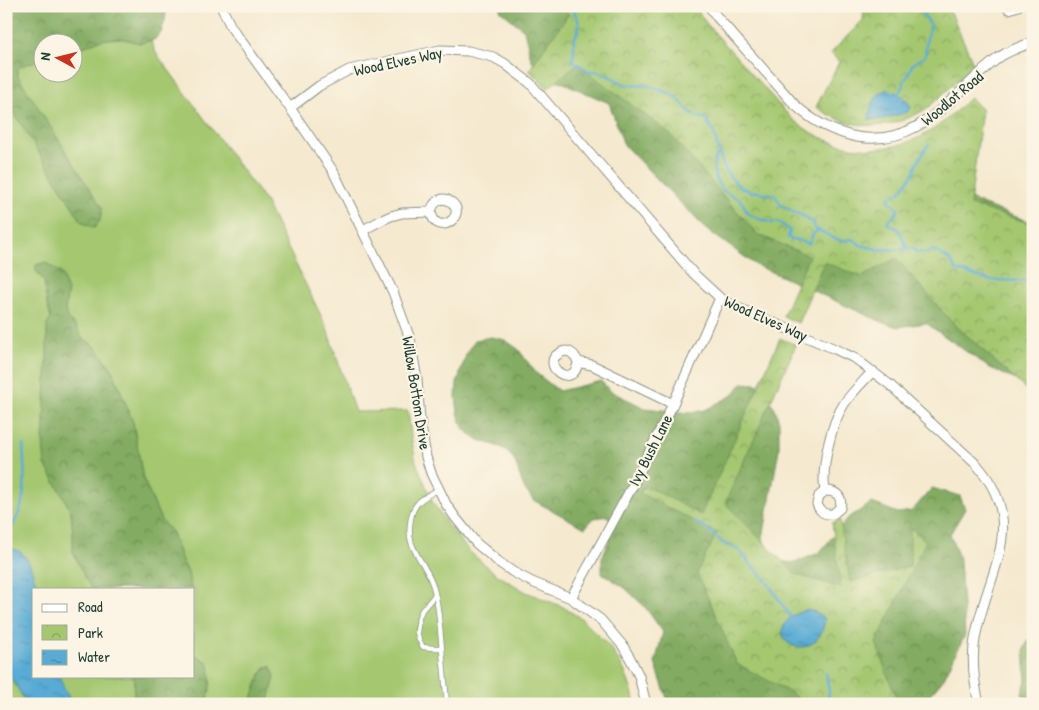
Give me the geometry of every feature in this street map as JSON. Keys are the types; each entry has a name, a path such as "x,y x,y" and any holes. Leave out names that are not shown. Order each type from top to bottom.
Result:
{"street":[{"name":"Willow Bottom Drive","path":"221,6 232,27 333,171 393,292 410,339 417,380 423,440 431,472 455,517 476,543 513,572 571,598 601,620 623,646 639,676 646,704"},
{"name":"Woodlot Road","path":"709,6 805,114 818,123 834,130 863,138 888,136 917,127 939,111 1003,55 1033,42"},
{"path":"1008,6 1009,10 1018,6"},
{"name":"Wood Elves Way","path":"290,108 319,86 350,70 440,50 468,51 504,63 530,83 693,273 720,298 753,315 856,359 890,385 977,465 987,477 998,498 1002,514 1002,544 978,623 973,655 973,673 979,704"},
{"path":"363,230 391,216 430,212"},
{"name":"Ivy Bush Lane","path":"571,598 633,485 673,404 720,298"},
{"path":"578,362 592,365 673,404"},
{"path":"825,491 823,481 832,431 844,404 873,371"}],"lane":[{"path":"439,489 422,498 416,504 410,525 413,549 431,580 435,595 439,617 446,704"},
{"path":"435,595 422,610 417,632 418,640 423,647 441,648"}],"green space":[{"path":"6,6 136,6 156,53 265,201 326,326 355,412 408,411 416,462 433,503 449,527 470,552 496,574 526,592 563,607 582,619 610,647 624,670 635,704 6,704"},
{"path":"25,6 167,6 161,33 154,40 139,43 120,38 100,40 82,47 82,32 32,32 32,62 21,66 17,70 18,76 102,208 100,221 94,228 82,222 6,100 6,13 9,10"},
{"path":"501,6 685,6 803,142 963,195 1033,223 1033,390 1029,386 988,367 926,323 898,327 884,323 756,265 706,229 624,145 609,103 541,73 531,59 524,30 500,10"},
{"path":"566,6 694,6 707,24 792,119 824,139 841,145 876,148 912,141 940,125 970,98 982,110 970,205 1033,224 1033,396 951,321 896,258 862,277 824,262 798,323 783,316 809,256 757,234 669,133 577,64 547,89 529,70 568,15"},
{"path":"864,6 948,6 974,65 930,106 902,121 873,126 859,125 830,115 816,107 839,62 831,53 863,20"},
{"path":"6,158 9,188 13,199 10,213 6,215"},
{"path":"45,262 61,273 68,290 65,310 69,321 75,325 82,338 95,346 112,369 133,422 143,478 161,520 172,533 188,572 191,588 91,588 85,578 73,552 71,513 45,465 43,442 47,325 51,318 47,305 44,281 36,271 36,265"},
{"path":"491,337 505,340 518,349 536,373 559,391 601,381 610,391 645,408 690,413 705,410 733,395 742,383 757,384 775,408 779,422 779,449 763,538 767,552 778,561 793,563 819,553 848,518 872,503 898,513 912,511 932,488 960,496 965,509 950,534 960,561 965,635 944,678 922,704 669,704 655,663 663,632 645,607 625,588 602,573 602,558 614,528 608,516 594,518 585,528 533,500 524,488 514,459 503,448 476,439 463,428 458,413 457,383 466,355 475,340"},
{"path":"780,338 796,345 725,503 795,574 841,588 832,523 840,520 850,582 910,566 910,527 926,541 876,643 899,704 802,704 793,694 737,664 697,573 717,533 640,493 645,485 701,515"},
{"path":"1033,632 1033,704 1030,704 1022,694 1026,680 1024,649"},
{"path":"195,655 208,662 210,683 206,704 134,704 133,678 195,678"},
{"path":"271,666 275,677 268,704 250,704 260,676 265,667"}],"water":[{"path":"887,89 902,96 911,108 908,112 884,119 869,120 870,110 874,102 879,94"},
{"path":"13,549 21,552 29,562 38,588 32,588 32,678 61,678 72,704 26,704 9,675 6,662 6,552"},
{"path":"805,610 819,613 825,619 821,634 813,643 804,647 794,646 787,642 783,635 784,627 791,617"}],"waterway":[{"path":"572,6 579,23 574,39 572,60 589,71 597,71 626,85 649,86 671,94 689,111 696,116 706,119 713,131 727,173 740,187 752,192 773,194 780,204 805,217 808,221 812,221 814,228 833,238 842,241 851,239 860,245 877,249 900,250 913,248 916,252 924,253 934,250 950,260 956,270 989,280 1026,281 1033,285"},
{"path":"905,6 912,10 913,6"},
{"path":"897,95 912,65 925,56 927,37 931,26 922,12 921,6"},
{"path":"907,248 897,228 888,224 888,221 896,215 898,209 888,199 903,188 915,171 916,164 929,144"},
{"path":"718,155 715,158 714,172 720,187 740,200 748,213 756,218 781,224 790,231 788,237 791,240 795,239 809,244 813,234 817,231"},
{"path":"6,535 19,514 22,503 25,481 23,445"},
{"path":"695,522 706,528 724,544 738,549 765,579 793,620"},
{"path":"826,673 829,691 828,704"}]}
